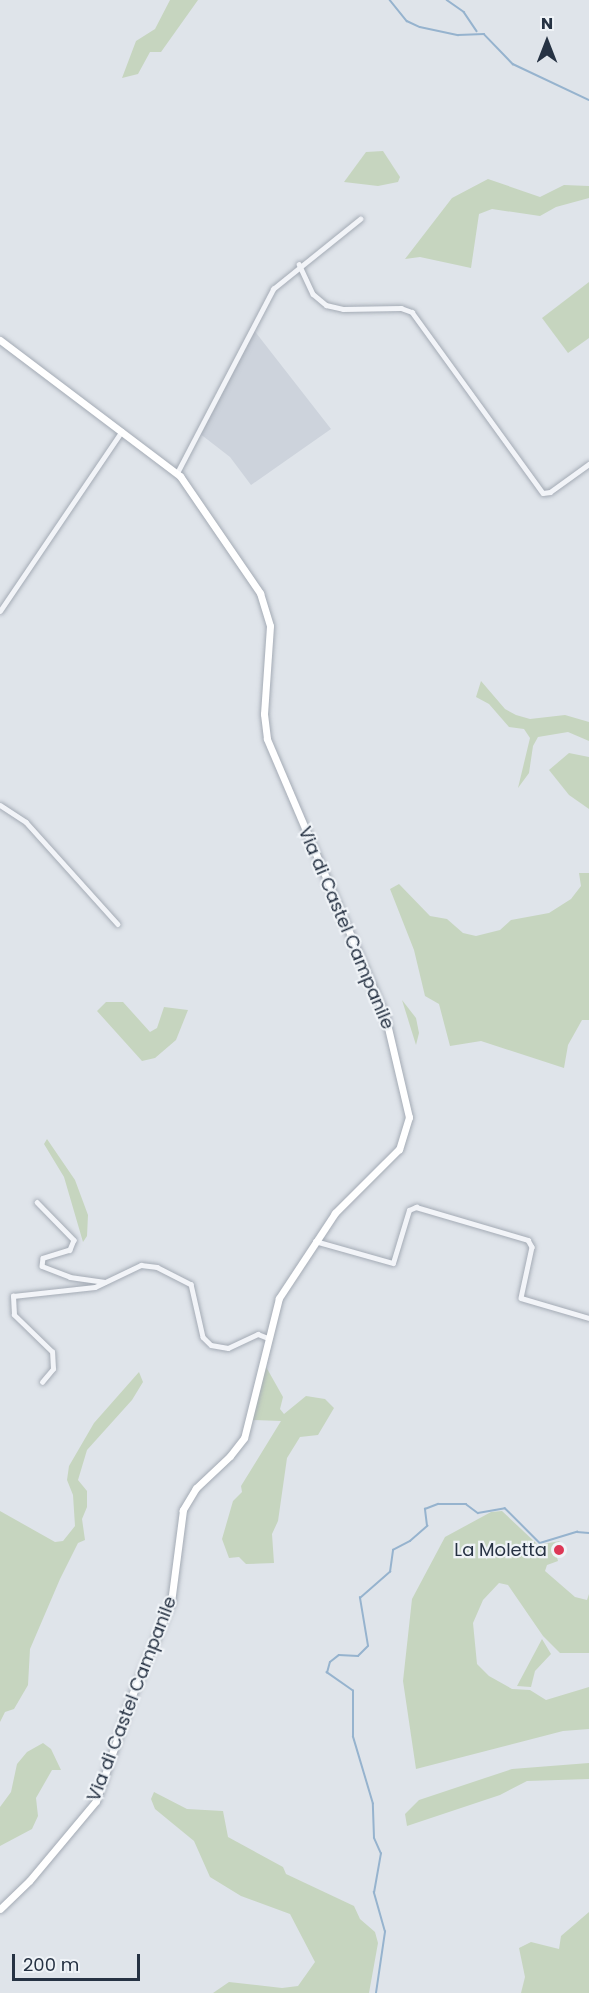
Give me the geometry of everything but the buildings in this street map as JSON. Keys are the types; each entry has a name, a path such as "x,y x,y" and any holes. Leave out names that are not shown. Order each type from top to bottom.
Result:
{"street":[{"path":"177,473 267,297 299,264 360,219"},
{"path":"299,264 313,294 326,305 343,309 398,308 412,312 544,493 589,464"},
{"name":"Via di Castel Campanile","path":"0,340 177,473 234,552 267,607 270,626 264,714 267,739 385,1014 406,1096 408,1125 400,1147 347,1199 282,1290 244,1438 196,1488 183,1510 170,1605 133,1693 97,1797 44,1864 0,1910"},
{"path":"0,610 122,431"},
{"path":"0,805 28,824 118,924"},
{"path":"37,1202 74,1240 70,1250 43,1258 42,1266 79,1279 110,1281"},
{"path":"315,1241 393,1263 409,1209 416,1207 528,1240 532,1246 521,1298 589,1318"},
{"path":"42,1382 53,1369 54,1357 49,1346 14,1315 13,1296 85,1289 110,1281 138,1266 157,1267 192,1286 202,1335 210,1345 228,1348 258,1334 268,1338"}],"shaded area":[{"path":"253,329 331,429 251,485 230,457 199,433"}],"green space":[{"path":"170,0 198,0 161,52 150,52 138,74 122,78 136,41 155,29"},
{"path":"383,151 400,177 398,182 378,186 344,182 366,152"},
{"path":"488,179 540,197 564,185 589,186 589,198 556,207 540,216 492,209 479,214 471,268 420,257 405,259 452,198"},
{"path":"589,282 589,338 568,353 542,318"},
{"path":"481,681 505,709 516,715 530,719 565,715 589,722 589,741 568,732 538,737 533,746 529,773 518,788 530,738 524,729 509,727 489,704 476,697"},
{"path":"569,753 589,757 589,809 569,795 549,770"},
{"path":"579,873 589,873 589,1020 582,1020 568,1045 564,1068 481,1041 450,1046 439,1004 425,996 414,950 390,889 399,884 430,916 447,919 463,933 476,936 500,930 511,920 549,913 571,899 581,886"},
{"path":"402,1000 416,1018 419,1033 416,1045"},
{"path":"106,1002 123,1002 150,1032 157,1028 164,1007 188,1010 176,1040 155,1058 142,1061 97,1011"},
{"path":"47,1139 75,1180 88,1215 87,1236 83,1242 64,1177 44,1144"},
{"path":"265,1365 283,1397 280,1409 284,1414 306,1396 325,1399 334,1408 318,1435 300,1437 287,1458 278,1521 272,1534 274,1563 246,1564 239,1557 229,1558 222,1539 233,1501 242,1492 241,1486 281,1421 252,1420"},
{"path":"139,1372 143,1382 132,1400 87,1450 78,1480 87,1491 87,1507 82,1519 85,1540 78,1543 30,1649 28,1685 14,1709 5,1712 0,1722 0,1511 55,1542 63,1541 75,1526 73,1495 67,1480 69,1466 94,1423"},
{"path":"502,1511 538,1545 560,1541 554,1547 558,1561 547,1565 545,1571 575,1597 587,1600 589,1594 589,1653 560,1653 543,1636 508,1585 499,1583 483,1600 473,1623 477,1664 489,1676 512,1689 530,1690 546,1700 589,1687 589,1729 563,1731 416,1769 403,1681 412,1599 445,1537 491,1512"},
{"path":"542,1639 551,1654 535,1671 531,1687 517,1686"},
{"path":"43,1743 51,1749 61,1770 52,1770 36,1798 38,1816 32,1829 0,1846 0,1807 11,1792 17,1764 27,1752"},
{"path":"589,1763 589,1779 527,1781 500,1795 407,1826 405,1814 419,1800 512,1769"},
{"path":"154,1792 187,1809 223,1811 228,1837 283,1867 286,1874 354,1906 360,1919 375,1932 378,1943 369,1993 213,1993 229,1982 282,1988 298,1986 315,1962 290,1914 241,1896 210,1877 194,1841 155,1809 151,1799"},
{"path":"589,1912 589,1993 521,1993 525,1977 519,1948 531,1942 559,1949 561,1936"}],"waterway":[{"path":"390,0 407,21 420,27 458,35 484,34 513,64 589,100"},
{"path":"447,0 464,12 477,31"},
{"path":"376,1993 385,1932 374,1893 381,1854 374,1838 373,1804 353,1737 353,1691 327,1673 330,1662 339,1655 358,1656 368,1646 360,1598 390,1572 393,1550 410,1541 427,1526 425,1509 438,1504 466,1504 478,1513 505,1508 540,1543 577,1532 589,1533"}],"place":[{"name":"La Moletta","path":"559,1550"}]}
